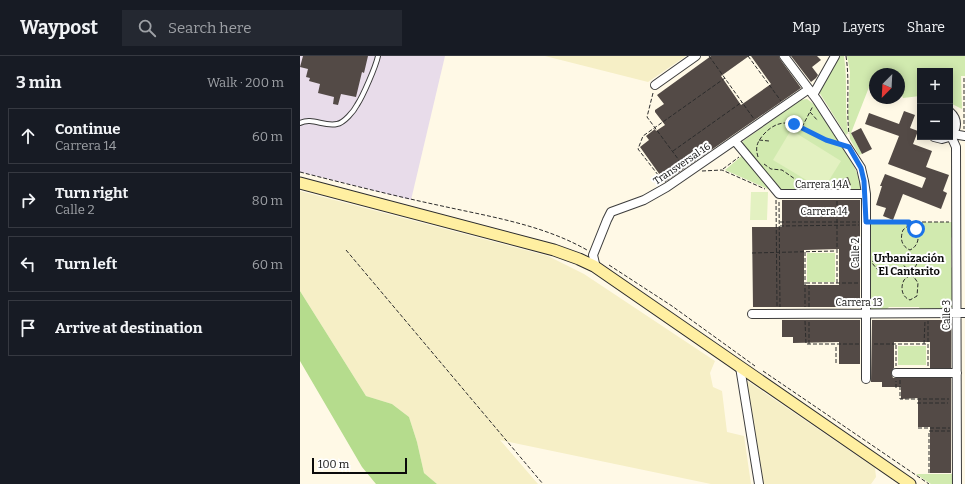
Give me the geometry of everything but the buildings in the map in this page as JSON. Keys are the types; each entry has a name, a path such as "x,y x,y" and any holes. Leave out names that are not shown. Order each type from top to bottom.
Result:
{"main road":[{"path":"300,183 554,250 583,261 601,265 740,367 910,484"}],"street":[{"path":"655,85 696,56"},
{"name":"Calle 2","path":"784,56 813,95 861,168 866,194 866,379"},
{"path":"813,95 835,56"},
{"name":"Transversal 16","path":"593,255 606,220 611,212 644,200 667,187 785,107 813,95"},
{"path":"953,116 956,120 953,129"},
{"path":"953,135 964,136"},
{"name":"Calle 3","path":"953,140 956,147 961,222 961,313 957,373 958,484"},
{"path":"735,141 779,194"},
{"name":"Carrera 14A","path":"779,194 866,194"},
{"path":"583,261 593,255 601,265"},
{"name":"Carrera 13","path":"752,314 961,313"},
{"path":"740,367 759,484"},
{"path":"898,374 957,373"}],"lane":[{"path":"300,123 305,121 322,124 338,124 342,122 357,106 378,56"}],"path":[{"path":"709,56 758,125"},
{"path":"748,56 785,107"},
{"path":"760,160 756,150 759,140 770,128 783,123 794,124 826,140 847,145 849,136 847,116 848,72 846,56"},
{"path":"667,187 638,149 643,136 725,78"},
{"path":"964,78 964,136"},
{"path":"655,85 647,117 656,127 688,172"},
{"path":"802,127 814,102 813,95"},
{"path":"673,151 742,102"},
{"path":"810,112 818,121"},
{"path":"759,140 769,141"},
{"path":"722,170 744,152"},
{"path":"762,162 771,169 780,169 784,171 805,186 815,191 817,195"},
{"path":"702,171 722,170 765,190"},
{"path":"300,172 411,200 514,222 548,232 571,241 591,252 593,255"},
{"path":"776,193 779,194 780,222 779,314 776,252 776,193"},
{"path":"837,195 837,284"},
{"name":"Carrera 14","path":"780,222 837,222 866,224"},
{"name":"Carrera 14","path":"780,226 961,222"},
{"path":"909,225 913,226 918,232 918,241 910,250"},
{"path":"909,225 903,230 902,242 903,246 910,250"},
{"path":"346,250 543,484"},
{"path":"910,250 910,256"},
{"path":"752,253 837,251"},
{"path":"805,252 806,344"},
{"path":"880,255 892,256 897,262 896,266 890,270 881,271 877,269 872,263 874,259 880,255"},
{"path":"910,256 915,258 917,262 915,267 910,269 906,268 903,263 905,257 910,256"},
{"path":"601,265 672,306 758,368 929,484"},
{"path":"910,269 910,275"},
{"path":"910,275 914,277 918,283 917,296 910,300 904,296 902,292 902,284 910,275"},
{"path":"806,283 866,283"},
{"path":"924,344 927,313"},
{"path":"927,313 928,373"},
{"path":"836,344 836,363"},
{"path":"898,374 900,399 957,401"},
{"path":"917,403 957,401"},
{"path":"918,428 957,430"},
{"path":"929,473 929,431 957,430"}],"shaded area":[{"path":"300,56 445,56 411,200 300,172"},
{"path":"545,56 686,56 648,82"},
{"path":"300,191 548,256 584,274 715,361 710,373 713,387 722,391 727,432 744,436 751,484 711,484 500,440 538,484 437,484 424,473 417,442 409,417 392,404 366,396 300,291"},
{"path":"746,380 875,468 876,477 871,484 762,484"}],"green space":[{"path":"840,56 844,56 845,66 848,133 846,135 819,92"},
{"path":"847,56 965,56 965,76 961,76 962,109 953,104 953,68 917,68 917,96 905,98 905,68 869,68 869,87 851,133 862,154 859,155 850,139 848,116 850,72"},
{"path":"807,99 815,105 854,166 861,183 861,190 780,193 742,145 743,141 801,100"},
{"path":"791,130 841,161 823,190 773,160"},
{"path":"744,154 773,190 725,170"},
{"path":"751,192 768,192 767,220 750,220"},
{"path":"954,222 954,235 951,238 951,267 954,270 954,309 889,307 887,309 870,309 870,223"},
{"path":"807,253 835,253 835,282 807,282"},
{"path":"300,291 366,396 392,404 409,417 417,442 424,473 437,484 376,484 362,467 300,361"},
{"path":"898,346 926,346 926,365 898,365"},
{"path":"916,474 953,474 953,484 931,484"}],"district":[{"name":"Urbanización El Cantarito","path":"909,264"}],"route":[{"path":"794,124 813,132 826,140 849,147 861,168 864,181 866,194 866,222 909,222 909,225 916,229"}]}
